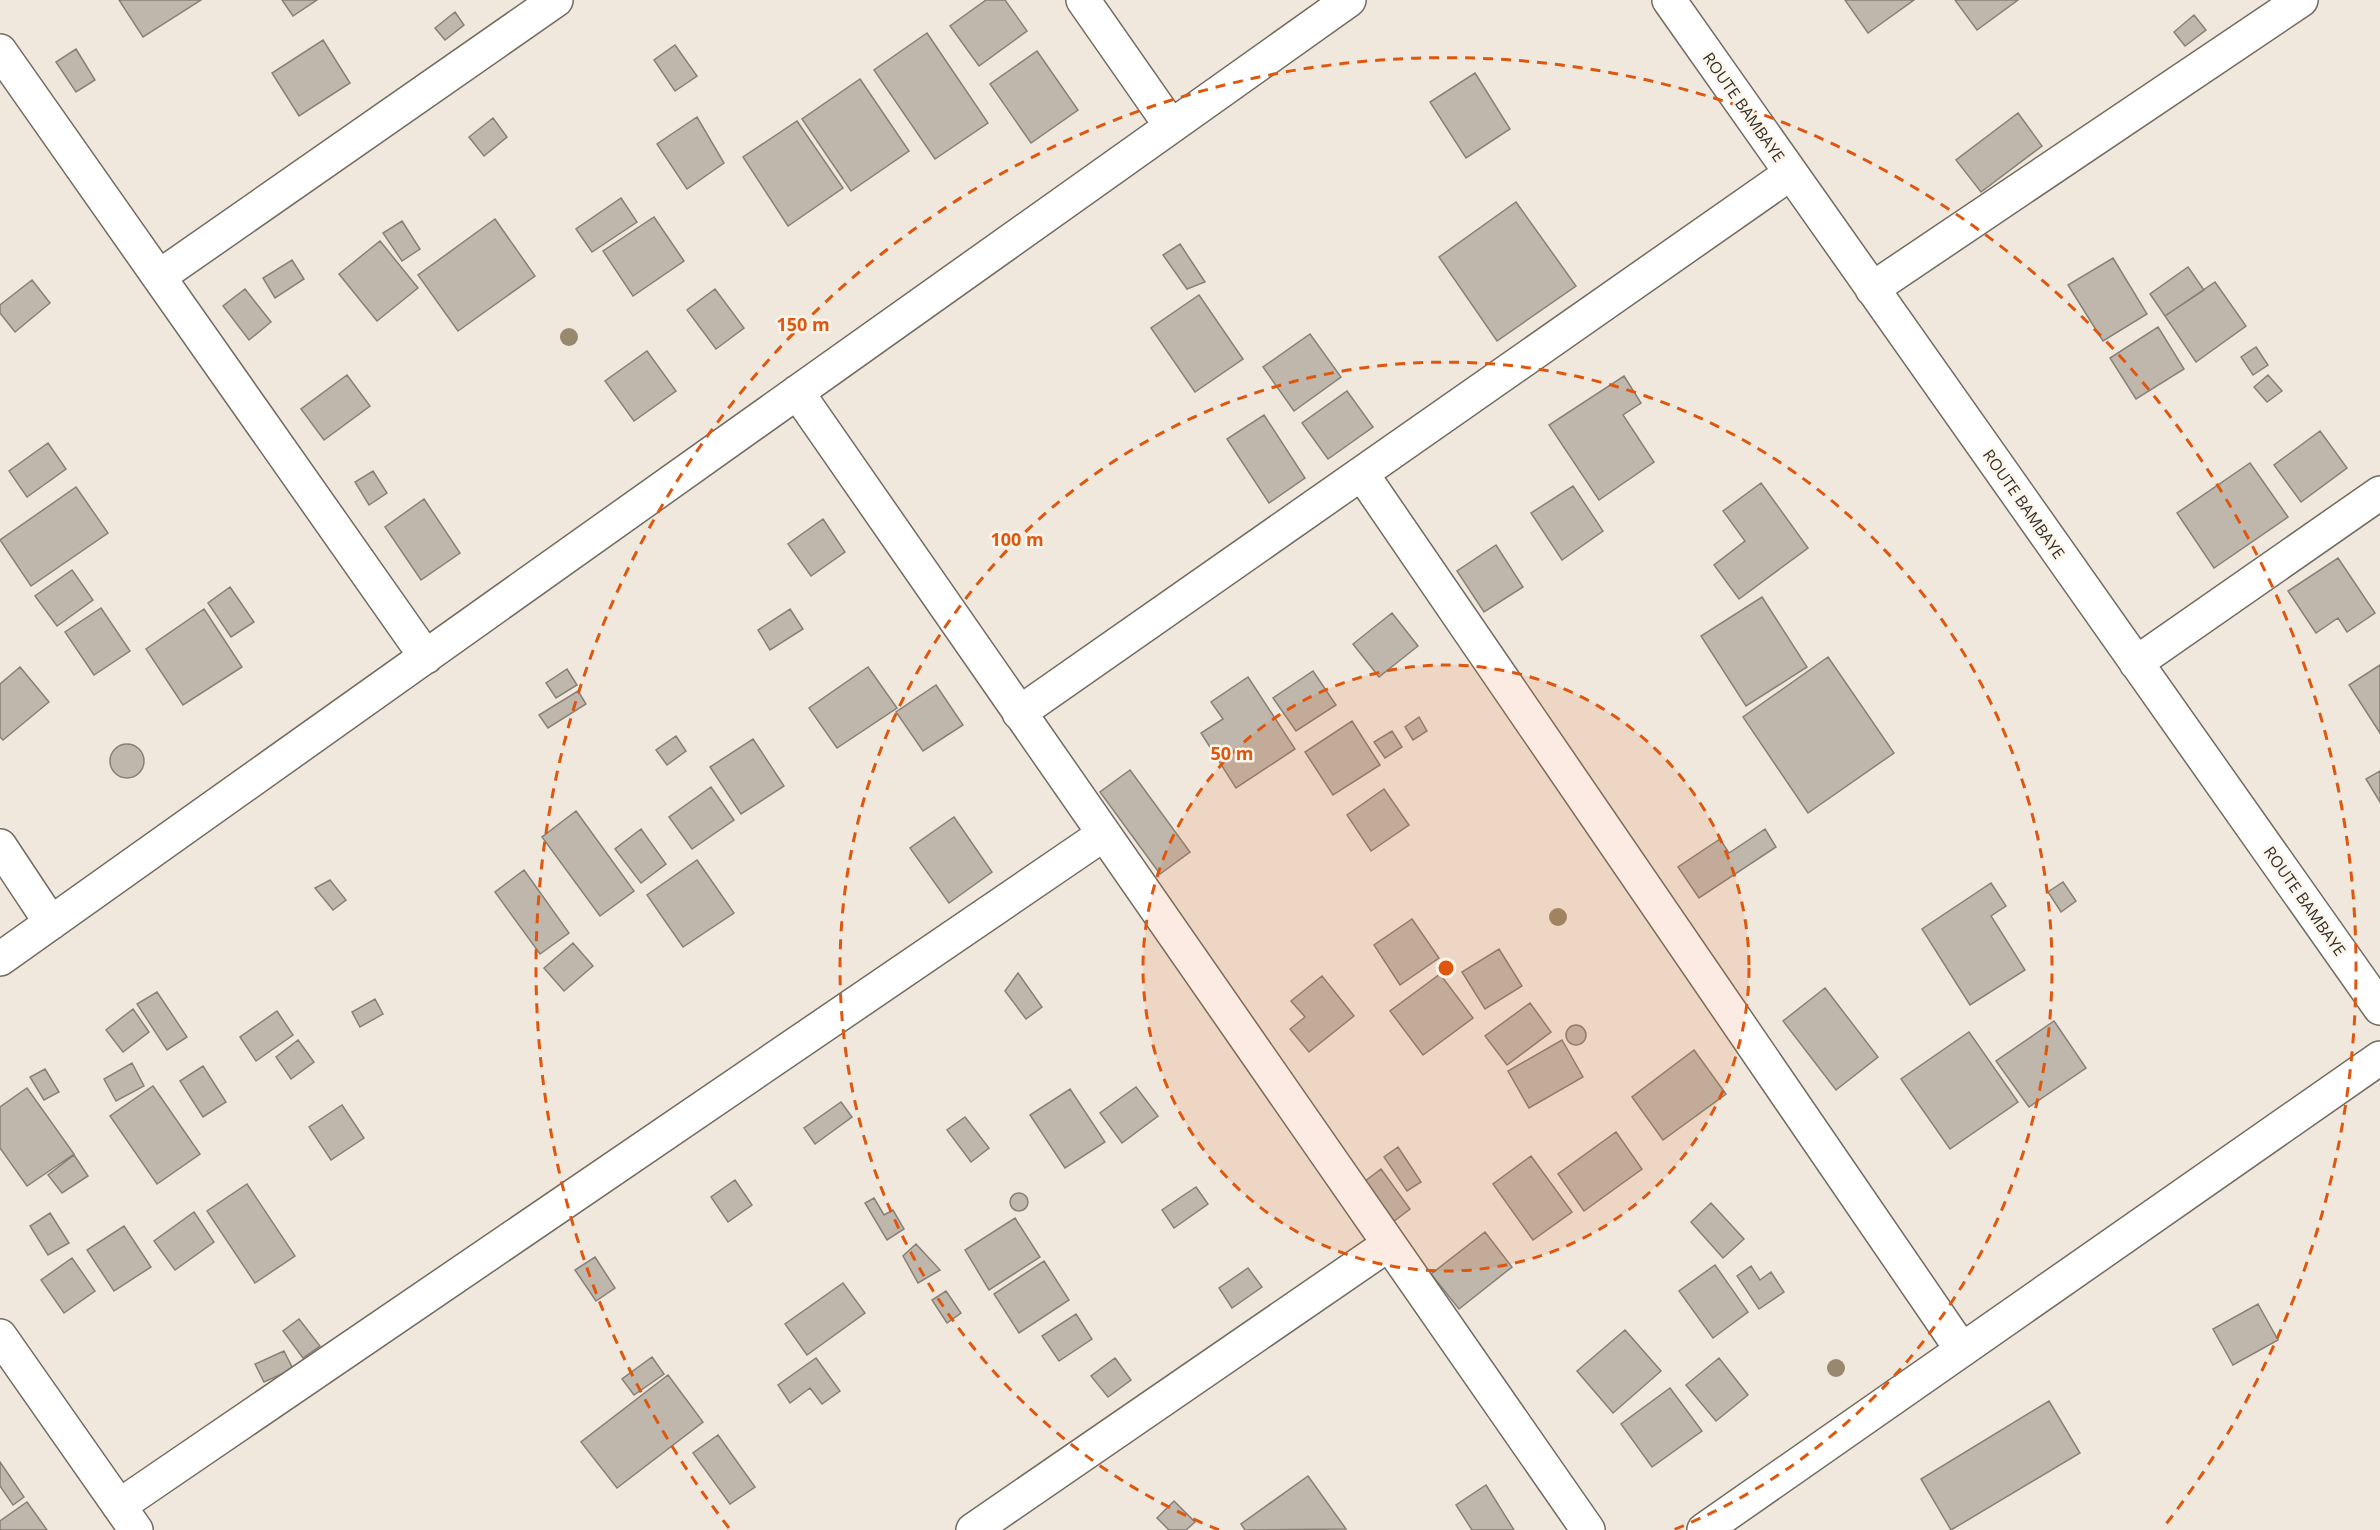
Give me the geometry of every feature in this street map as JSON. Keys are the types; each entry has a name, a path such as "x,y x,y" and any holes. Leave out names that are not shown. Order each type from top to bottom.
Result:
{"street":[{"path":"160,276 556,0"},
{"path":"1083,0 1171,126"},
{"path":"0,959 1349,0"},
{"name":"ROUTE BAMBAYE","path":"1669,0 2380,1008"},
{"path":"1872,289 2301,0"},
{"path":"0,51 426,657"},
{"path":"1019,713 1791,173"},
{"path":"797,392 1588,1530"},
{"path":"1362,474 1962,1350"},
{"path":"2136,663 2380,493"},
{"path":"0,1336 128,1518 1104,834"},
{"path":"0,846 51,923"},
{"path":"1704,1530 2380,1058"},
{"path":"973,1530 1389,1244"}],"building":[{"path":"119,0 201,0 143,37"},
{"path":"282,0 317,0 293,16"},
{"path":"986,0 1005,0 1027,31 979,66 950,26"},
{"path":"1845,0 1914,0 1868,33"},
{"path":"1955,0 2018,0 1977,30"},
{"path":"455,12 464,25 445,40 435,28"},
{"path":"2194,15 2206,30 2185,46 2174,32"},
{"path":"927,33 988,123 935,159 874,70"},
{"path":"323,40 350,83 299,116 272,73"},
{"path":"675,45 697,76 675,91 654,60"},
{"path":"76,49 95,80 76,92 56,62"},
{"path":"1037,51 1078,110 1031,143 990,84"},
{"path":"1475,73 1510,129 1466,158 1430,102"},
{"path":"860,79 909,151 851,191 802,119"},
{"path":"2018,113 2042,146 1981,192 1956,160"},
{"path":"697,117 724,163 687,189 657,144"},
{"path":"493,118 507,137 484,156 469,137"},
{"path":"797,121 843,188 788,226 743,157"},
{"path":"621,198 637,222 592,252 576,229"},
{"path":"1516,202 1576,286 1497,341 1439,257"},
{"path":"654,217 684,261 633,296 603,251"},
{"path":"495,219 535,276 458,331 418,275"},
{"path":"402,221 420,249 402,261 383,233"},
{"path":"380,241 418,288 377,321 339,274"},
{"path":"1180,244 1205,282 1187,289 1163,255"},
{"path":"2113,258 2147,314 2103,341 2068,285"},
{"path":"292,260 304,279 275,298 263,278"},
{"path":"2188,267 2204,290 2165,316 2150,294"},
{"path":"32,280 50,303 15,332 0,313 0,305"},
{"path":"2215,282 2246,326 2196,362 2165,316"},
{"path":"245,289 271,322 249,340 223,306"},
{"path":"715,289 744,328 716,349 687,310"},
{"path":"1199,295 1243,359 1195,392 1151,328"},
{"path":"2158,327 2184,369 2136,399 2110,358"},
{"path":"1310,334 1341,377 1294,411 1263,367"},
{"path":"2256,347 2268,365 2253,375 2241,357"},
{"path":"647,351 676,391 634,421 605,381"},
{"path":"347,375 370,406 324,440 301,409"},
{"path":"2268,375 2282,391 2267,402 2254,387"},
{"path":"1624,376 1641,403 1623,415 1654,462 1599,500 1549,425"},
{"path":"1347,391 1373,427 1328,459 1302,423"},
{"path":"1264,415 1305,478 1269,503 1227,439"},
{"path":"2320,431 2347,468 2301,502 2274,465"},
{"path":"48,443 66,469 27,497 9,471"},
{"path":"2250,463 2288,517 2214,568 2177,513"},
{"path":"373,471 387,493 369,505 355,482"},
{"path":"1761,483 1808,548 1739,599 1714,565 1745,541 1723,511"},
{"path":"1573,486 1603,531 1562,560 1531,513"},
{"path":"76,487 108,533 31,586 0,540"},
{"path":"424,499 460,553 421,580 385,527"},
{"path":"823,519 845,552 811,576 788,544"},
{"path":"1496,545 1523,587 1484,612 1457,571"},
{"path":"2338,558 2375,613 2347,632 2338,618 2316,633 2288,591"},
{"path":"72,570 93,600 57,626 35,596"},
{"path":"230,587 254,622 231,637 208,603"},
{"path":"1762,597 1807,667 1746,706 1701,636"},
{"path":"101,608 130,651 94,675 65,632"},
{"path":"204,609 242,667 183,705 146,649"},
{"path":"790,609 803,629 770,650 758,630"},
{"path":"1392,613 1418,646 1379,677 1353,644"},
{"path":"1828,657 1894,753 1808,813 1743,717"},
{"path":"2380,665 2380,733 2349,685"},
{"path":"20,667 49,702 3,740 0,737 0,684"},
{"path":"868,667 897,708 837,748 809,708"},
{"path":"567,669 577,685 556,698 546,683"},
{"path":"1313,671 1336,705 1296,731 1273,698"},
{"path":"1248,677 1295,749 1236,788 1201,733 1223,719 1211,702"},
{"path":"936,685 963,725 923,751 896,712"},
{"path":"578,691 586,704 548,728 539,715"},
{"path":"1419,717 1427,731 1413,740 1405,727"},
{"path":"1352,721 1380,765 1333,795 1305,752"},
{"path":"1392,731 1402,747 1385,758 1374,742"},
{"path":"676,736 686,751 667,765 656,750"},
{"path":"753,739 784,786 741,814 710,767"},
{"path":"127,744 139,749 144,761 139,773 127,778 115,773 110,761 115,749"},
{"path":"1130,770 1190,852 1160,874 1100,792"},
{"path":"2380,771 2380,802 2366,779"},
{"path":"711,787 734,820 692,849 669,817"},
{"path":"1384,789 1409,825 1371,851 1347,815"},
{"path":"576,811 634,891 600,916 542,837"},
{"path":"954,817 992,872 949,903 910,848"},
{"path":"641,829 666,864 641,883 615,849"},
{"path":"1765,829 1776,847 1699,898 1678,867 1720,839 1729,853"},
{"path":"697,860 734,913 683,947 647,895"},
{"path":"524,870 569,933 540,954 495,892"},
{"path":"330,880 346,900 333,910 315,888"},
{"path":"2063,882 2076,901 2061,912 2048,892"},
{"path":"1991,883 2006,906 1991,916 2025,970 1970,1005 1922,929"},
{"path":"1412,919 1439,958 1400,985 1374,945"},
{"path":"573,943 593,966 564,991 544,968"},
{"path":"1499,949 1522,986 1485,1009 1462,972"},
{"path":"1018,973 1042,1007 1026,1019 1005,991"},
{"path":"1440,974 1473,1018 1423,1055 1390,1011"},
{"path":"1322,976 1354,1016 1309,1052 1290,1029 1305,1017 1291,1001"},
{"path":"1825,988 1878,1057 1836,1090 1783,1021"},
{"path":"157,992 187,1037 167,1050 137,1004"},
{"path":"375,999 383,1014 360,1027 352,1012"},
{"path":"1530,1003 1551,1032 1507,1065 1485,1036"},
{"path":"133,1009 149,1032 123,1052 106,1030"},
{"path":"277,1011 293,1035 256,1061 240,1037"},
{"path":"2054,1021 2086,1068 2029,1107 1996,1061"},
{"path":"1576,1025 1583,1028 1586,1035 1583,1042 1576,1045 1569,1042 1566,1035 1569,1028"},
{"path":"1969,1032 2018,1102 1950,1149 1901,1079"},
{"path":"298,1040 314,1062 291,1079 276,1057"},
{"path":"1562,1040 1583,1077 1529,1108 1508,1071"},
{"path":"1694,1050 1726,1094 1663,1140 1632,1097"},
{"path":"132,1063 144,1086 116,1101 104,1079"},
{"path":"203,1066 226,1102 203,1117 180,1081"},
{"path":"45,1069 59,1092 44,1100 30,1077"},
{"path":"153,1086 200,1154 157,1184 110,1116"},
{"path":"1136,1087 1158,1116 1122,1143 1100,1113"},
{"path":"27,1088 74,1154 27,1186 0,1148 0,1107"},
{"path":"1070,1089 1105,1142 1065,1168 1030,1115"},
{"path":"841,1102 852,1117 815,1144 804,1128"},
{"path":"342,1105 364,1138 331,1160 309,1127"},
{"path":"965,1117 989,1148 971,1162 947,1130"},
{"path":"1616,1132 1642,1169 1584,1211 1558,1174"},
{"path":"1398,1147 1421,1182 1407,1191 1384,1157"},
{"path":"74,1155 88,1176 62,1193 48,1175"},
{"path":"1531,1156 1572,1212 1533,1240 1493,1184"},
{"path":"1381,1169 1410,1209 1393,1222 1364,1182"},
{"path":"735,1180 752,1205 728,1222 711,1197"},
{"path":"247,1184 295,1256 255,1283 207,1211"},
{"path":"1196,1187 1208,1204 1174,1228 1162,1210"},
{"path":"1019,1193 1027,1198 1028,1202 1023,1210 1019,1211 1011,1206 1010,1202 1015,1194"},
{"path":"874,1198 884,1215 893,1210 904,1229 887,1240 865,1203"},
{"path":"1711,1203 1744,1239 1723,1258 1691,1222"},
{"path":"194,1212 214,1242 175,1270 154,1241"},
{"path":"50,1213 69,1243 48,1255 30,1226"},
{"path":"1015,1218 1040,1257 989,1290 965,1250"},
{"path":"124,1226 151,1267 114,1291 87,1250"},
{"path":"1485,1232 1512,1267 1459,1309 1431,1274"},
{"path":"916,1244 940,1270 918,1283 903,1256"},
{"path":"595,1257 615,1288 596,1301 575,1270"},
{"path":"72,1258 95,1291 64,1313 41,1280"},
{"path":"1044,1261 1069,1300 1019,1333 994,1294"},
{"path":"1715,1265 1748,1312 1713,1338 1679,1291"},
{"path":"1751,1266 1760,1280 1771,1272 1784,1292 1759,1309 1737,1276"},
{"path":"1248,1268 1262,1287 1232,1308 1219,1288"},
{"path":"843,1283 865,1313 807,1355 785,1324"},
{"path":"946,1291 961,1313 947,1323 932,1300"},
{"path":"2258,1304 2278,1340 2233,1365 2213,1329"},
{"path":"1076,1314 1092,1339 1059,1361 1042,1336"},
{"path":"299,1319 320,1346 303,1358 283,1331"},
{"path":"1625,1330 1661,1371 1613,1413 1577,1371"},
{"path":"284,1351 293,1369 264,1382 255,1364"},
{"path":"652,1357 664,1374 634,1395 622,1379"},
{"path":"816,1358 840,1391 822,1404 810,1388 790,1403 778,1385"},
{"path":"1115,1358 1131,1380 1108,1397 1091,1376"},
{"path":"1719,1358 1748,1395 1716,1421 1686,1385"},
{"path":"668,1375 703,1422 617,1488 581,1442"},
{"path":"1670,1388 1702,1431 1652,1467 1621,1424"},
{"path":"2049,1401 2080,1453 1951,1530 1921,1479"},
{"path":"718,1435 755,1487 730,1504 693,1453"},
{"path":"0,1462 24,1497 13,1505 0,1486"},
{"path":"1308,1476 1346,1529 1245,1530 1241,1524"},
{"path":"1486,1485 1514,1530 1472,1530 1456,1505"},
{"path":"1174,1501 1195,1522 1186,1530 1169,1530 1157,1518"},
{"path":"27,1502 47,1530 0,1530 0,1521"}]}
